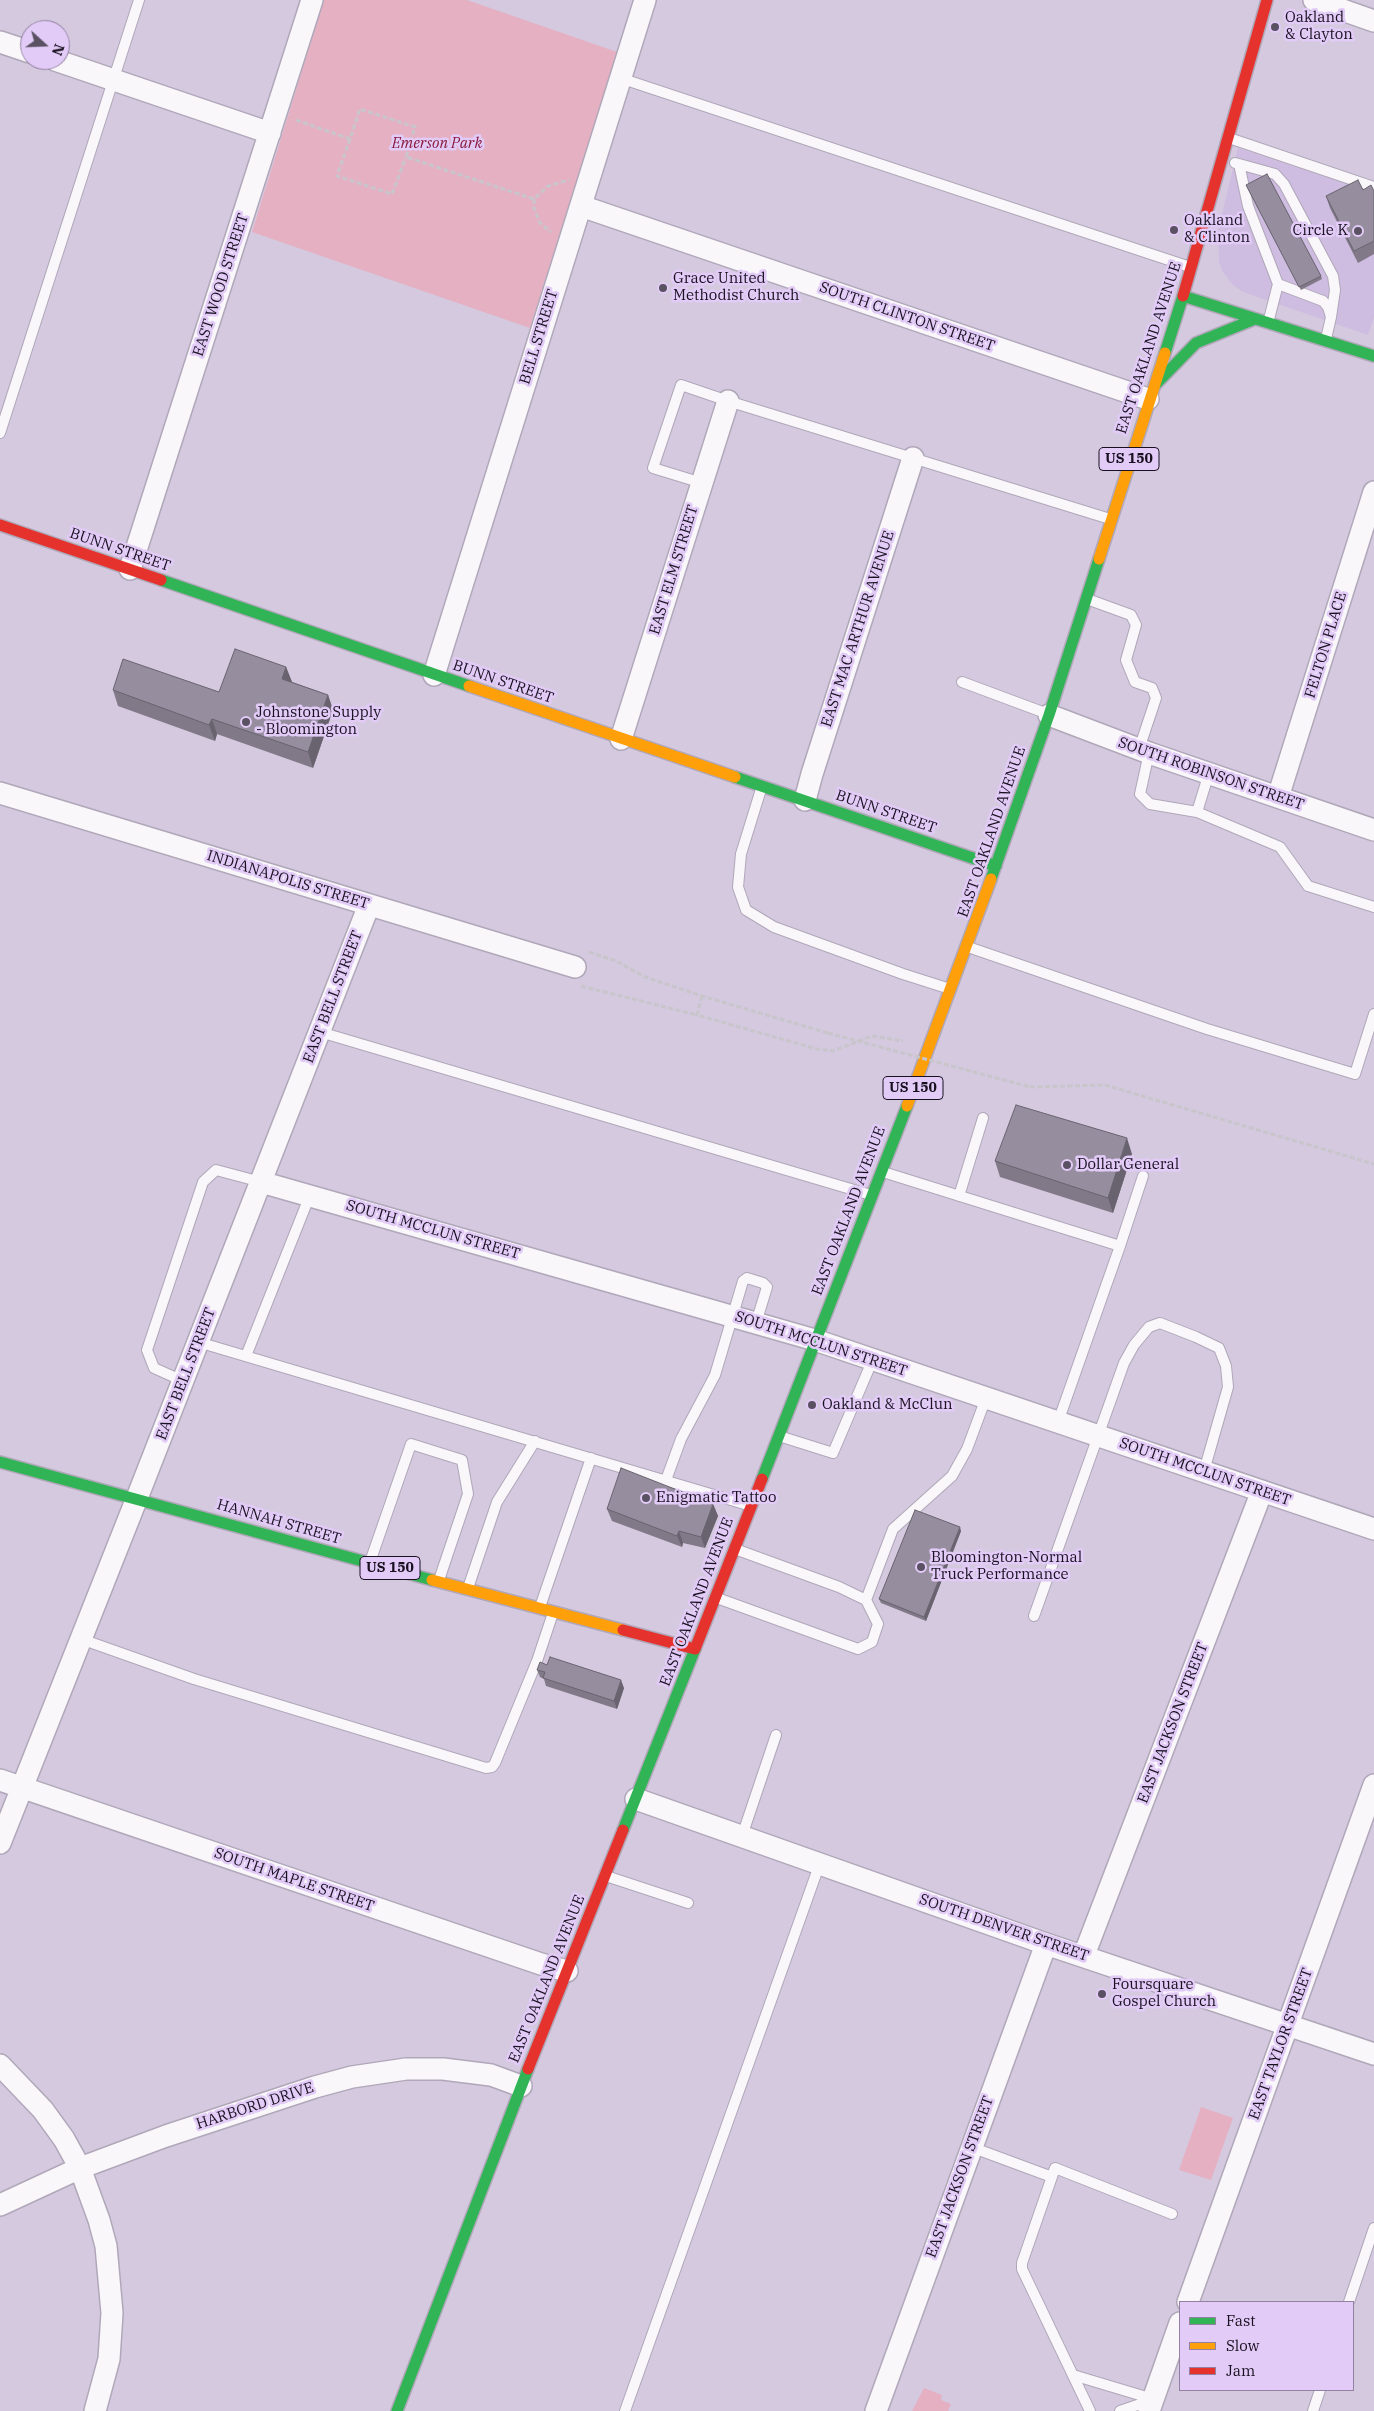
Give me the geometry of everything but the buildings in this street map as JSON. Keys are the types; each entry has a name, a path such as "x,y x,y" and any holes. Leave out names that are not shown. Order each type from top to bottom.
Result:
{"main road":[{"name":"EAST OAKLAND AVENUE","path":"397,2411 521,2086 716,1598 871,1195 882,1172 996,866 1048,715 1183,296 1268,0"},
{"path":"1183,296 1374,356"},
{"path":"1150,394 1196,343 1255,319"},
{"name":"BUNN STREET","path":"0,525 996,866"},
{"name":"HANNAH STREET","path":"0,1462 138,1498 369,1563 695,1649"}],"street":[{"name":"EAST WOOD STREET","path":"130,569 312,0"},
{"name":"BELL STREET","path":"434,675 645,0"},
{"path":"1314,0 1374,21"},
{"path":"0,42 20,49"},
{"path":"70,65 270,133"},
{"name":"SOUTH CLINTON STREET","path":"582,206 1150,394"},
{"name":"EAST ELM STREET","path":"621,739 728,401"},
{"name":"EAST MAC ARTHUR AVENUE","path":"806,800 812,774 913,458"},
{"name":"FELTON PLACE","path":"1278,798 1374,492"},
{"name":"SOUTH ROBINSON STREET","path":"1048,715 1144,751 1374,830"},
{"name":"INDIANAPOLIS STREET","path":"0,793 575,968"},
{"name":"EAST BELL STREET","path":"0,1843 138,1498 369,905"},
{"name":"SOUTH MCCLUN STREET","path":"261,1182 815,1340 1374,1529"},
{"name":"EAST JACKSON STREET","path":"1084,1955 1262,1491"},
{"name":"SOUTH MAPLE STREET","path":"0,1780 541,1964 567,1971"},
{"name":"EAST TAYLOR STREET","path":"1188,2301 1374,1785"},
{"name":"SOUTH DENVER STREET","path":"636,1799 1046,1944 1084,1955 1374,2054"},
{"name":"EAST JACKSON STREET","path":"876,2411 1046,1944"},
{"path":"0,2065 43,2110 80,2168 106,2246 112,2313 109,2359 95,2411"},
{"name":"HARBORD DRIVE","path":"0,2205 80,2168 230,2114 315,2087 383,2072 406,2069 473,2071 491,2075 521,2086"},
{"path":"1151,2405 1179,2326"}],"lane":[{"path":"0,433 139,0"},
{"path":"620,78 1191,267"},
{"path":"1228,138 1374,187"},
{"path":"1222,160 1271,172 1280,178 1333,276 1335,290 1326,341"},
{"path":"1239,164 1248,206 1278,284 1268,323"},
{"path":"1278,284 1323,301 1328,307 1331,317"},
{"path":"702,483 653,468 681,385 1110,519"},
{"path":"1085,598 1131,614 1136,625 1126,660 1134,682 1152,688 1156,698 1144,751 1140,794 1150,804 1197,812 1280,848 1308,886 1374,907"},
{"path":"962,682 1048,715"},
{"path":"1197,812 1208,773"},
{"path":"762,786 741,854 738,887 746,910 774,926 903,974 951,989"},
{"path":"967,946 1207,1029 1355,1074 1374,1014"},
{"path":"320,1032 871,1195"},
{"path":"959,1196 983,1118"},
{"path":"183,1381 154,1368 147,1350 203,1182 216,1170 261,1182"},
{"path":"882,1172 1120,1246"},
{"path":"1058,1422 1143,1176"},
{"path":"246,1356 310,1195"},
{"path":"666,1480 681,1439 715,1375 745,1279 763,1283 767,1287 756,1323"},
{"path":"1034,1616 1124,1363 1134,1345 1149,1327 1160,1323 1218,1348 1226,1366 1228,1387 1204,1471"},
{"path":"198,1342 751,1506"},
{"path":"778,1435 833,1453 873,1359"},
{"path":"866,1600 893,1530 952,1476 966,1449 986,1398"},
{"path":"468,1589 497,1502 535,1441"},
{"path":"369,1563 411,1444 462,1460 468,1494 439,1581"},
{"path":"540,1608 591,1458"},
{"path":"716,1598 858,1649 872,1642 878,1624 866,1600 839,1586 735,1549"},
{"path":"81,1639 209,1683 486,1768 492,1767 495,1763 537,1661 554,1612"},
{"path":"742,1836 776,1736"},
{"path":"625,2411 820,1863"},
{"path":"605,1876 688,1903"},
{"path":"971,2147 1052,2177"},
{"path":"1090,2411 1022,2269 1022,2263 1055,2168 1172,2214"},
{"path":"1349,2301 1374,2228"},
{"path":"1073,2374 1151,2405"},
{"path":"1313,2411 1320,2391"},
{"path":"1120,2411 1151,2405"}],"path":[{"path":"360,108 416,127 392,194 337,176 350,139 360,108"},
{"path":"296,120 350,139"},
{"path":"406,157 534,200"},
{"path":"552,233 540,223 534,208 534,200 548,186 570,180"},
{"path":"575,968 570,983 817,1049 833,1051 872,1036 903,1041"},
{"path":"697,1016 702,996"},
{"path":"828,1033 1030,1087 1105,1085 1374,1164"}],"shaded area":[{"path":"1238,148 1374,193 1374,317 1368,335 1243,292 1232,284 1223,272 1219,262 1218,231"}],"green space":[{"name":"Emerson Park","path":"324,0 467,0 617,52 530,328 252,232"},
{"path":"1201,2107 1233,2118 1211,2180 1179,2170"},
{"path":"924,2388 942,2395 941,2400 951,2404 948,2411 912,2411"}],"traffic: fast":[{"path":"1165,353 1183,296 1374,356"},
{"path":"1156,384 1196,343 1255,319"},
{"path":"991,879 1049,715 1099,559"},
{"path":"161,580 469,686"},
{"path":"735,777 996,866"},
{"path":"762,1479 907,1106"},
{"path":"0,1462 432,1580"},
{"path":"623,1830 695,1649"},
{"path":"397,2411 528,2069"}],"traffic: slow":[{"path":"1099,559 1165,353"},
{"path":"469,686 735,777"},
{"path":"907,1106 991,879"},
{"path":"432,1580 623,1630"}],"traffic: jam":[{"path":"1183,296 1267,0"},
{"path":"0,525 161,580"},
{"path":"623,1630 695,1649 762,1479"},
{"path":"528,2069 623,1830"}],"place":[{"name":"Oakland & Clayton","path":"1275,27"},
{"name":"Oakland & Clinton","path":"1174,230"},
{"name":"Circle K","path":"1358,231"},
{"name":"Grace United Methodist Church","path":"663,288"},
{"name":"Johnstone Supply - Bloomington","path":"246,722"},
{"name":"Dollar General","path":"1067,1165"},
{"name":"Oakland & McClun","path":"812,1405"},
{"name":"Enigmatic Tattoo","path":"646,1498"},
{"name":"Bloomington-Normal Truck Performance","path":"921,1567"},
{"name":"Foursquare Gospel Church","path":"1102,1994"}]}
